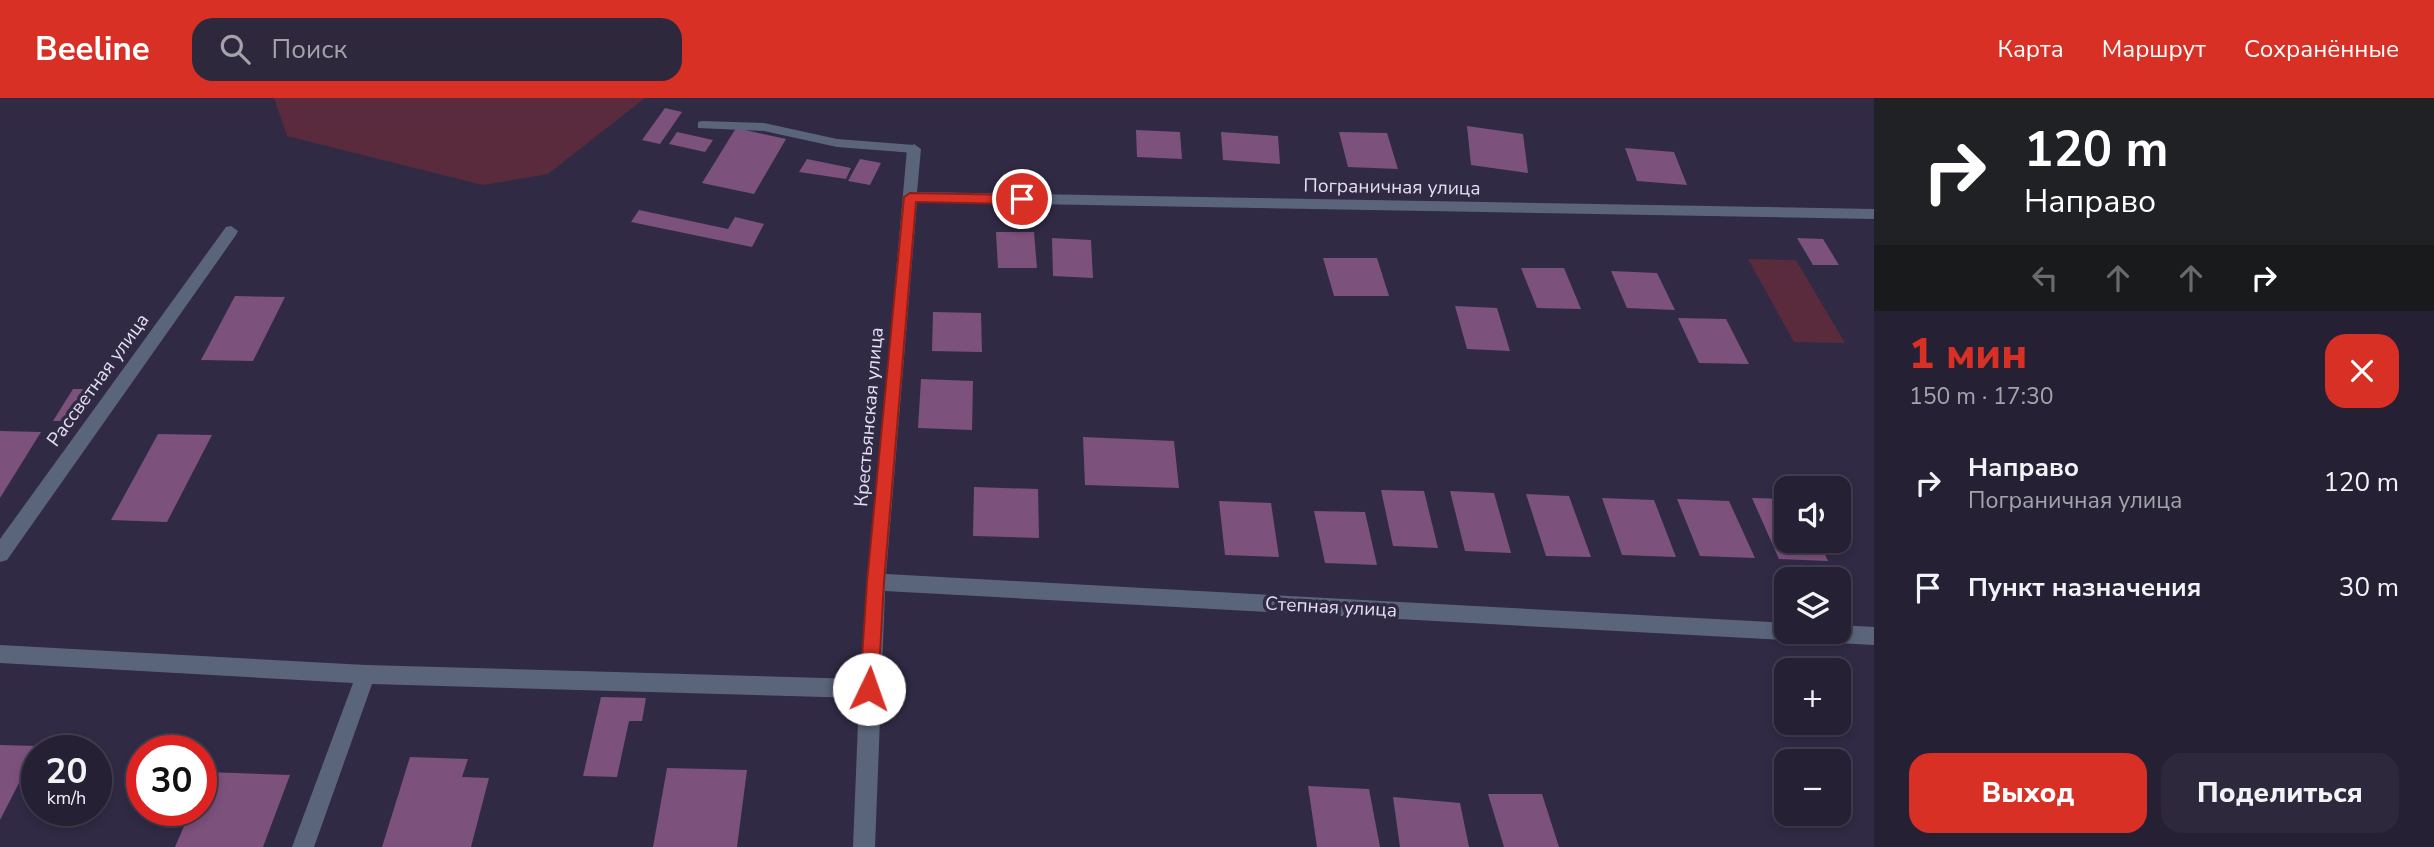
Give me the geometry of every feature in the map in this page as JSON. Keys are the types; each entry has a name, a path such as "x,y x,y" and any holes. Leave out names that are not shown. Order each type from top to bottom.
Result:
{"street":[{"name":"Крестьянская улица","path":"864,847 869,689 876,582 915,149"},
{"name":"Пограничная улица","path":"910,197 1874,214"},
{"name":"Рассветная улица","path":"0,554 231,231"},
{"name":"Степная улица","path":"876,582 1774,631"},
{"name":"Степная улица","path":"1851,635 1874,636"},
{"path":"0,654 366,674 869,689"},
{"path":"303,847 366,674"}],"lane":[{"path":"702,125 764,127 837,143 915,149"}],"shaded area":[{"path":"274,98 645,98 548,174 483,185 287,136"},
{"path":"1748,259 1796,260 1845,343 1794,342"}],"building":[{"path":"665,108 682,112 660,144 642,140"},
{"path":"1467,126 1523,134 1528,173 1471,165"},
{"path":"736,128 786,139 754,194 702,183"},
{"path":"1136,130 1180,132 1182,159 1137,157"},
{"path":"677,132 713,140 705,152 669,144"},
{"path":"1221,132 1278,136 1280,164 1223,160"},
{"path":"1339,132 1387,133 1398,169 1348,167"},
{"path":"1625,148 1674,152 1687,185 1637,181"},
{"path":"807,159 851,168 846,179 799,172"},
{"path":"860,159 881,163 870,185 848,181"},
{"path":"639,210 728,229 735,217 764,224 752,247 631,222"},
{"path":"996,232 1034,232 1037,268 998,268"},
{"path":"1052,238 1091,240 1093,278 1053,276"},
{"path":"1797,238 1823,239 1839,265 1813,265"},
{"path":"1323,258 1377,258 1389,296 1334,296"},
{"path":"1521,268 1564,268 1581,309 1537,308"},
{"path":"1611,271 1657,273 1675,310 1627,308"},
{"path":"235,296 285,297 253,361 201,360"},
{"path":"1455,306 1497,308 1510,351 1467,349"},
{"path":"933,312 981,313 982,352 932,351"},
{"path":"1678,318 1726,319 1749,364 1699,363"},
{"path":"921,379 973,381 972,430 918,428"},
{"path":"73,389 99,389 80,421 53,421"},
{"path":"0,431 41,432 0,498"},
{"path":"158,434 212,435 167,522 111,520"},
{"path":"1083,437 1174,441 1179,488 1085,485"},
{"path":"974,487 1038,489 1039,538 973,536"},
{"path":"1381,490 1424,491 1438,548 1393,546"},
{"path":"1450,491 1494,493 1511,553 1465,551"},
{"path":"1526,494 1569,496 1591,557 1546,556"},
{"path":"1602,498 1654,500 1676,557 1622,555"},
{"path":"1752,498 1774,499 1774,548"},
{"path":"1677,499 1729,501 1755,558 1700,556"},
{"path":"1219,501 1271,503 1279,557 1225,555"},
{"path":"1314,511 1365,512 1377,565 1325,563"},
{"path":"1776,553 1824,553 1828,561 1779,559"},
{"path":"601,697 646,698 642,721 629,721 617,777 583,776"},
{"path":"0,745 21,746 21,779 0,820"},
{"path":"410,757 468,759 462,777 489,778 471,847 382,847"},
{"path":"667,768 747,770 737,847 653,847"},
{"path":"217,772 290,775 263,847 175,847 184,826 217,826"},
{"path":"1308,786 1369,789 1380,847 1317,847"},
{"path":"1488,794 1542,794 1559,847 1504,847"},
{"path":"1393,797 1460,803 1469,847 1400,847"}],"route":[{"path":"869,689 910,197 1022,199"}]}
